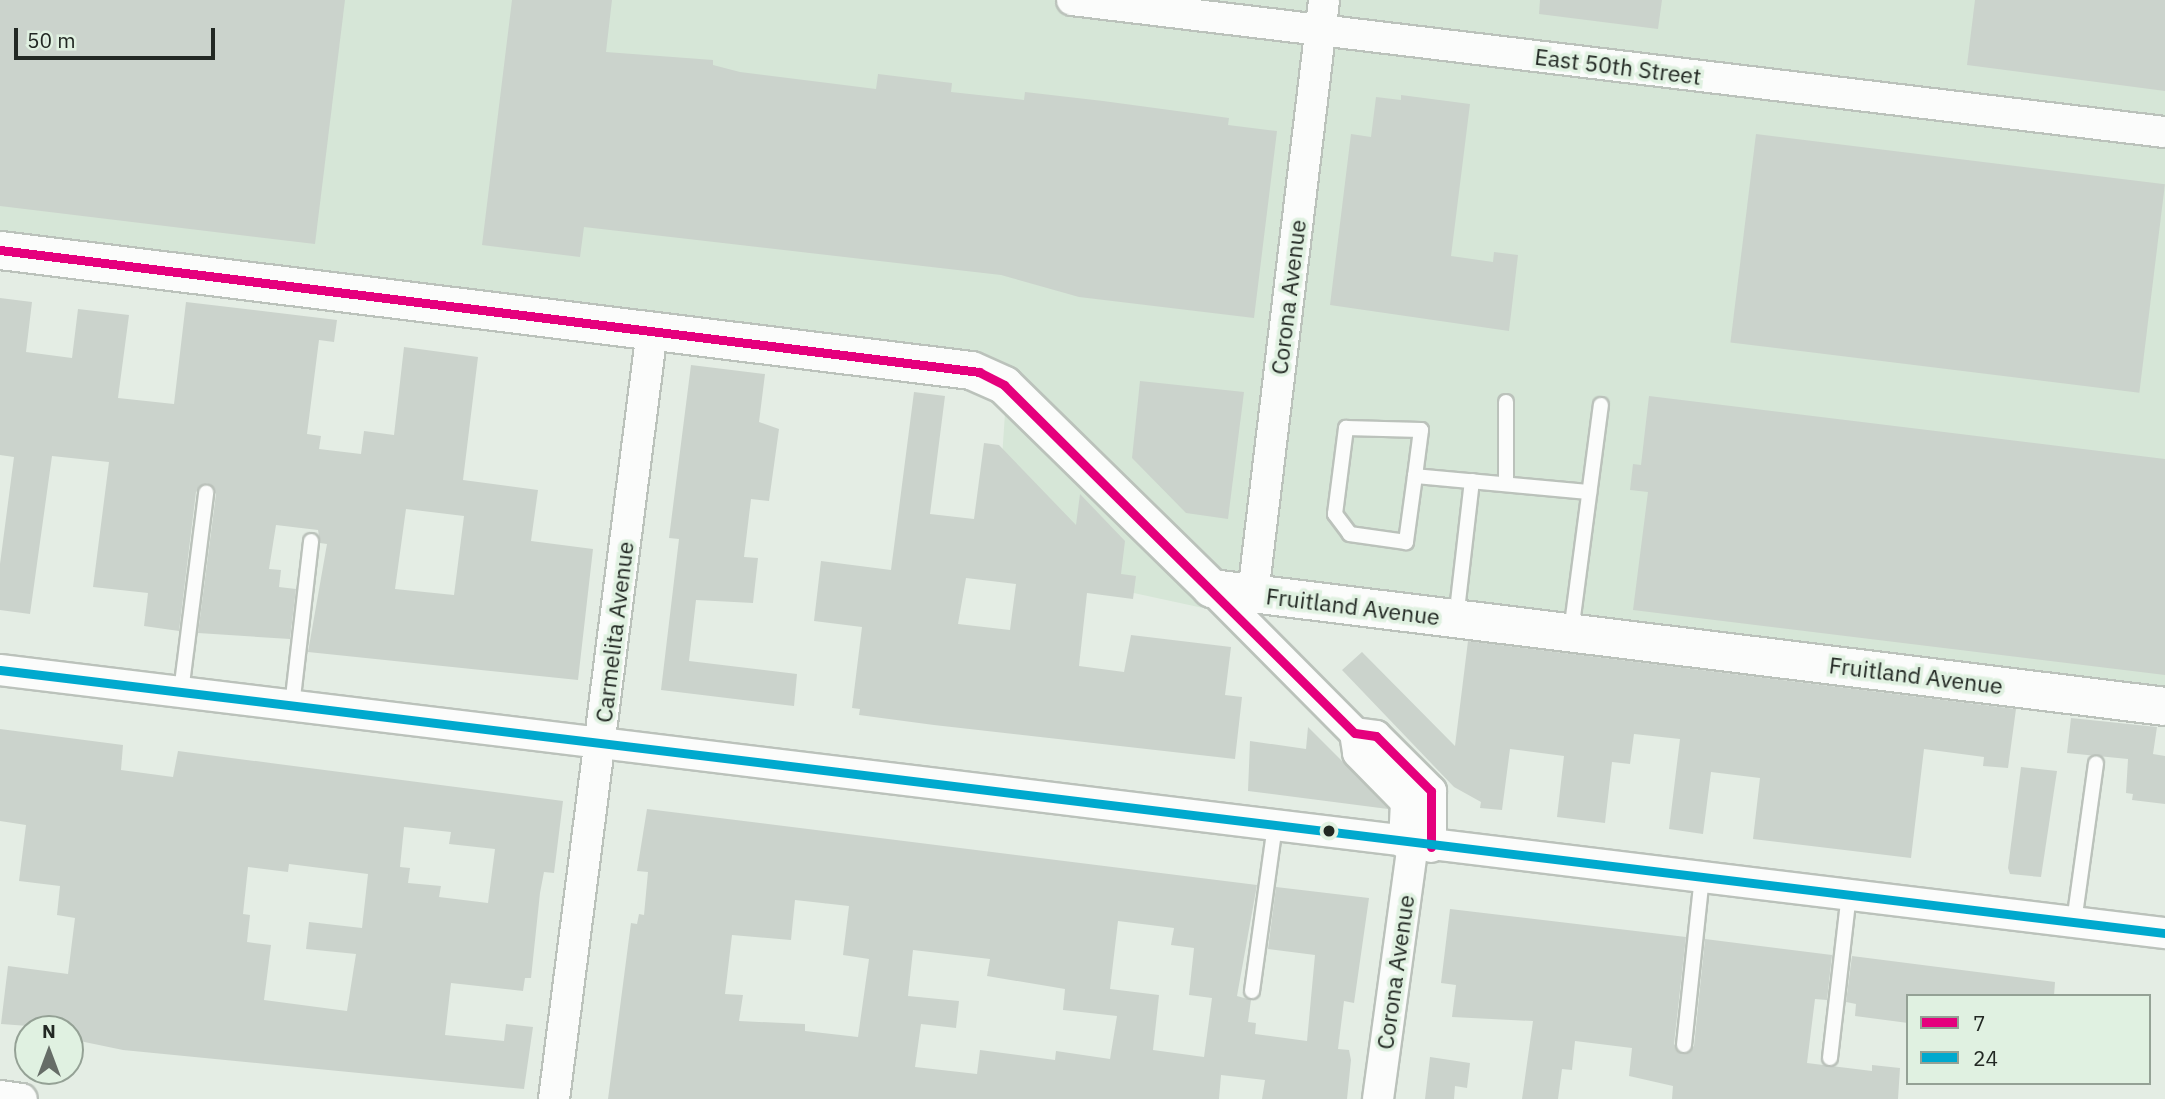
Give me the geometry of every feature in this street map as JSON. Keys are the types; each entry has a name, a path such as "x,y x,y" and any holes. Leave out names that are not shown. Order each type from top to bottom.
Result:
{"street":[{"name":"East 50th Street","path":"1072,0 2165,132"},
{"name":"Corona Avenue","path":"1253,594 1324,0"},
{"path":"0,250 988,375 1211,588"},
{"name":"Carmelita Avenue","path":"554,1099 652,331"},
{"name":"Corona Avenue","path":"1211,588 1355,733 1376,736 1432,792 1416,845 1378,1099"},
{"name":"Fruitland Avenue","path":"1211,588 2165,706"},
{"path":"0,670 1275,825 1416,845 2165,933"},
{"path":"0,1096 22,1099"}],"lane":[{"path":"1506,402 1506,484"},
{"path":"1571,633 1601,405"},
{"path":"1346,428 1421,430 1415,476 1406,542 1350,534 1335,514 1346,428"},
{"path":"1415,476 1589,492"},
{"path":"1456,619 1472,481"},
{"path":"181,692 206,493"},
{"path":"292,706 311,541"},
{"path":"2074,922 2096,764"},
{"path":"1252,991 1275,825"},
{"path":"1684,1045 1702,877"},
{"path":"1830,1058 1849,895"}],"shaded area":[{"path":"0,0 2165,0 2165,712 1275,600 1240,616 995,563 1007,383 0,250"}],"building":[{"path":"0,0 345,0 315,244 0,206"},
{"path":"512,0 612,0 606,52 713,60 713,65 740,72 876,89 878,74 952,83 951,92 1024,100 1025,92 1103,101 1229,118 1228,125 1277,131 1254,318 1079,297 1001,275 584,227 580,257 482,245"},
{"path":"1540,0 1662,0 1658,29 1539,14"},
{"path":"1975,0 2165,0 2165,91 1967,65"},
{"path":"1401,95 1470,104 1451,256 1493,262 1494,252 1518,255 1509,331 1330,305 1351,134 1371,137 1376,97 1401,100"},
{"path":"1756,134 2165,184 2139,393 1730,342"},
{"path":"0,298 32,302 26,352 72,358 78,309 129,315 118,398 174,404 186,302 337,320 334,342 319,340 307,434 321,436 319,449 361,454 364,431 394,435 404,347 478,357 463,480 538,490 531,541 593,549 578,680 308,652 327,544 320,543 318,530 276,525 269,569 281,570 279,587 296,589 290,639 198,633 216,494 207,483 196,492 179,631 144,626 148,593 93,587 109,462 52,456 30,614 0,610 0,564 14,457 0,455","holes":["406,509 464,516 454,595 395,589"]},
{"path":"691,365 765,374 759,422 779,429 769,501 751,499 744,557 758,558 753,603 696,600 689,661 797,674 794,706 661,690 679,539 669,538"},
{"path":"1140,381 1244,392 1228,519 1186,513 1132,458"},
{"path":"914,392 945,396 930,514 974,519 984,443 999,445 1076,525 1080,494 1125,541 1121,574 1136,576 1133,599 1087,593 1079,666 1124,672 1131,635 1231,647 1225,695 1242,697 1235,759 859,715 860,709 852,708 862,627 814,621 821,561 891,570","holes":["966,578 1016,584 1010,630 958,624"]},
{"path":"1649,396 2165,459 2165,675 1633,610 1648,492 1630,490 1633,464 1641,465"},
{"path":"1468,641 2016,709 2008,768 1983,766 1984,757 1924,749 1911,858 1753,839 1760,778 1711,772 1703,834 1669,829 1680,739 1634,734 1630,764 1612,762 1605,823 1557,817 1564,756 1510,749 1502,810 1480,808 1481,802 1454,787 1342,670 1362,652 1455,746"},
{"path":"2071,718 2157,727 2153,754 2165,756 2165,804 2132,800 2133,794 2126,793 2128,759 2067,753"},
{"path":"1308,727 1388,809 1248,791 1250,741 1306,749"},
{"path":"0,729 123,745 121,770 173,777 178,751 563,801 554,873 544,872 531,978 525,978 523,991 451,983 445,1035 504,1041 506,1024 533,1027 524,1089 123,1050 84,1042 84,1015 14,1015 14,1025 1,1024 8,966 68,974 75,918 57,915 60,886 19,881 26,825 0,821","holes":["404,827 451,832 449,844 495,849 488,903 439,897 441,886 408,883 410,868 400,867","289,864 368,874 362,928 309,922 306,949 356,954 347,1011 264,1000 271,945 247,942 250,915 243,914 248,867 288,872"]},
{"path":"2021,767 2057,771 2041,877 2010,874 2008,868"},
{"path":"647,809 1257,885 1237,996 1251,1000 1248,1022 1256,1023 1255,1034 1307,1041 1315,955 1268,949 1276,887 1369,898 1354,1003 1344,1001 1338,1049 1349,1050 1351,1060 1347,1099 1262,1099 1265,1080 1221,1075 1219,1099 608,1099 631,923 637,924 639,914 644,915 648,872 637,871","holes":["795,900 849,906 843,955 869,959 858,1037 805,1031 805,1024 739,1021 743,995 725,994 732,935 791,940","1118,921 1174,928 1171,945 1194,948 1189,995 1212,998 1204,1057 1153,1050 1159,995 1110,989","913,950 990,959 987,976 1065,989 1063,1010 1117,1016 1110,1059 1056,1051 1055,1060 980,1050 977,1074 915,1067 921,1024 956,1028 959,1001 908,996"]},
{"path":"1450,909 1686,937 1674,1044 1682,1054 1694,1046 1705,939 1832,955 1827,1000 1815,999 1807,1063 1872,1071 1872,1065 1900,1068 1898,1099 1672,1099 1673,1086 1629,1076 1632,1048 1575,1041 1572,1070 1562,1069 1558,1099 1522,1099 1533,1021 1452,1017 1456,985 1441,983"},
{"path":"1852,956 2055,982 2054,994 1906,994 1906,1023 1855,1016 1856,1004 1846,1002"},
{"path":"1430,1057 1470,1063 1467,1088 1455,1086 1454,1099 1425,1099"}],"transit line":[{"name":"7","path":"0,250 979,372 1004,385 1355,733 1376,736 1431,791 1431,847"},
{"name":"24","path":"0,670 2165,933"}]}
